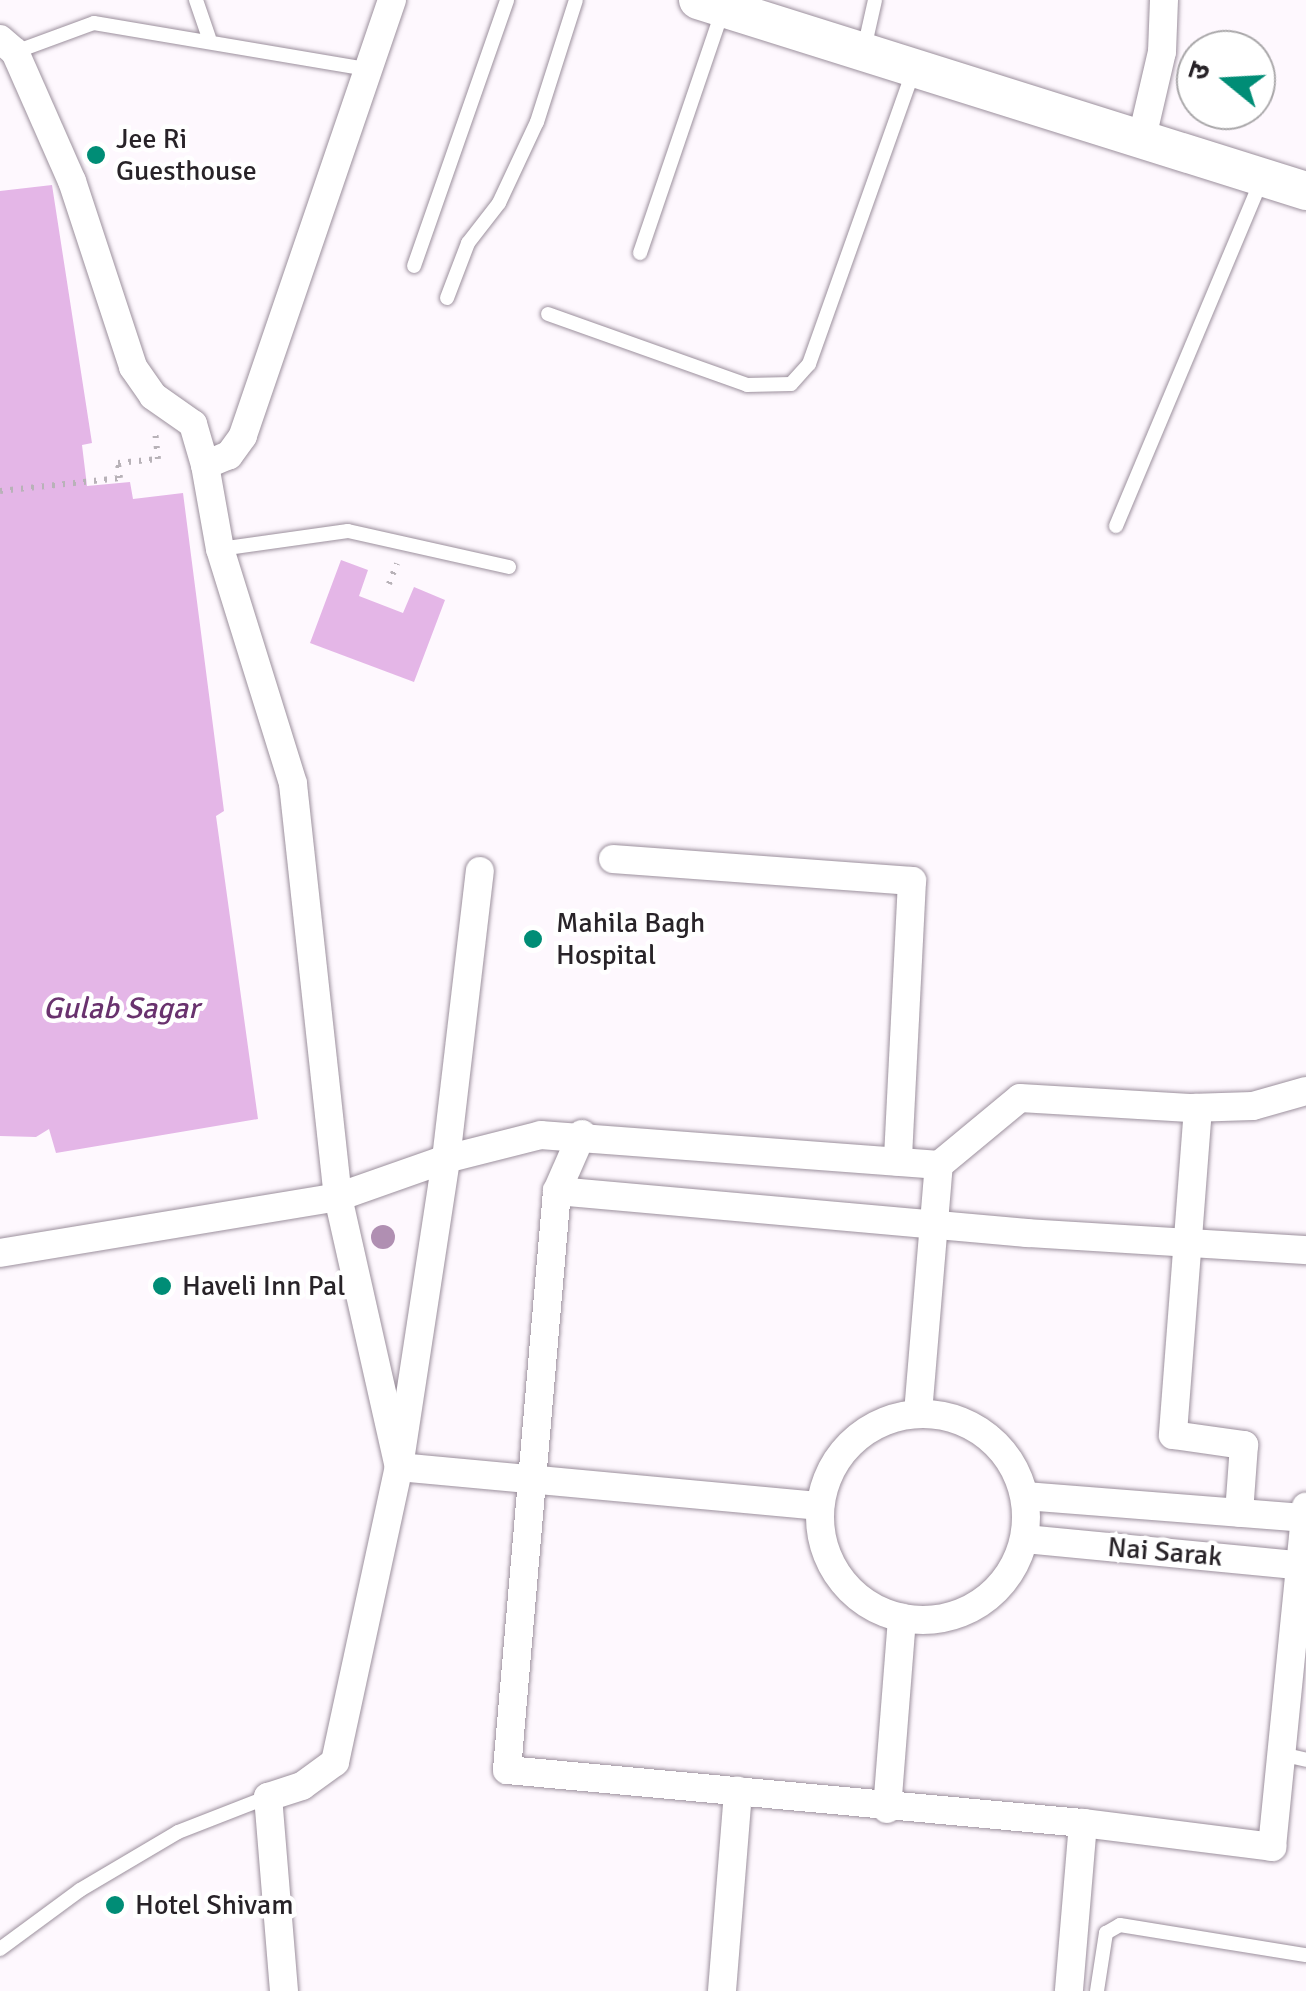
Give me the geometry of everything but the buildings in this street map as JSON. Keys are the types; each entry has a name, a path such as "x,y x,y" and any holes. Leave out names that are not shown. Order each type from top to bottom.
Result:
{"street":[{"path":"205,464 229,455 243,436 392,0"},
{"path":"1141,142 1162,52 1164,0"},
{"path":"710,5 1306,191"},
{"path":"8,46 72,181 133,367 145,389 193,424 205,464 220,549 293,784 338,1197 399,1467"},
{"path":"614,859 912,881 898,1162"},
{"path":"284,1991 268,1796 302,1786 334,1762 399,1467 446,1158 480,871"},
{"path":"918,1413 939,1165 1020,1098 1198,1108 1253,1106 1306,1091"},
{"path":"1198,1108 1173,1435 1244,1444 1239,1513"},
{"path":"0,1253 338,1197 446,1158 541,1135 582,1134 939,1165"},
{"path":"582,1134 557,1191 536,1479 507,1770 888,1809 1083,1823 1272,1847 1294,1757 1305,1514 1239,1513 1025,1496"},
{"path":"557,1191 1306,1250"},
{"path":"918,1413 947,1416 998,1444 1025,1496 1024,1539 1010,1574 989,1597 932,1620 902,1618 850,1590 822,1537 820,1506 842,1453 863,1432 918,1413"},
{"path":"399,1467 820,1506"},
{"name":"Nai Sarak","path":"1024,1539 1303,1565"},
{"path":"888,1809 902,1618"},
{"path":"722,1991 738,1792"},
{"path":"1069,1991 1083,1823"}],"lane":[{"path":"196,0 209,38"},
{"path":"414,266 507,0"},
{"path":"447,298 468,243 498,204 538,122 576,0"},
{"path":"862,54 874,0"},
{"path":"640,253 710,5"},
{"path":"8,46 94,24 209,38 367,69"},
{"path":"548,314 747,384 791,384 810,364 913,71"},
{"path":"1116,526 1263,178"},
{"path":"220,549 348,532 510,567"},
{"path":"0,1949 80,1890 178,1832 268,1796"},
{"path":"1097,1991 1106,1933 1120,1925 1306,1954"}],"path":[{"path":"0,491 120,478 118,463 158,459 156,438"}],"water":[{"name":"Gulab Sagar","path":"52,185 92,443 82,445 87,486 130,482 133,499 183,493 224,811 216,816 258,1119 56,1153 49,1129 36,1137 0,1136 0,191"},
{"path":"341,560 368,570 359,596 403,613 414,587 445,600 414,682 310,643"}],"place":[{"name":"Jee Ri Guesthouse","path":"96,155"},
{"name":"Mahila Bagh Hospital","path":"533,939"},
{"name":"Haveli Inn Pal","path":"162,1286"},
{"name":"Hotel Shivam","path":"115,1905"}]}
